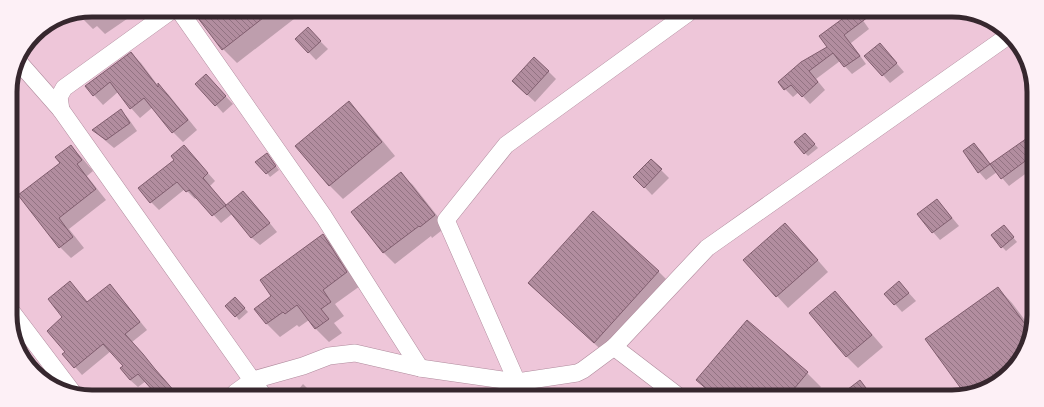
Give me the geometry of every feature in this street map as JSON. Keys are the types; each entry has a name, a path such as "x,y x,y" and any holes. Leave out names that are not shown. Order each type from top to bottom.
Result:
{"street":[{"path":"61,110 59,97 64,88 162,17"},
{"path":"184,17 324,217 420,368"},
{"path":"517,382 446,220 506,145 682,17"},
{"path":"246,390 258,387 303,366 329,356 355,353 420,368 517,382 576,373 583,370 614,347 707,248 1004,38"},
{"path":"22,66 61,110 258,387"},
{"path":"17,319 68,386"},
{"path":"614,347 670,390"}],"building":[{"path":"197,17 264,17 222,50"},
{"path":"845,17 868,17 844,35 860,56 844,67 833,53 809,71 818,82 802,97 791,85 784,90 778,82 801,62 827,47 819,36"},
{"path":"308,27 321,41 308,53 295,39"},
{"path":"880,43 897,63 882,76 864,56"},
{"path":"131,52 158,87 158,83 188,120 172,133 144,98 130,109 110,82 93,96 85,86"},
{"path":"534,57 549,71 527,95 512,81"},
{"path":"206,74 226,96 215,106 195,84"},
{"path":"349,101 382,142 329,186 295,146"},
{"path":"121,109 130,123 106,140 92,130"},
{"path":"805,133 815,144 804,154 794,142"},
{"path":"1027,138 1027,160 1001,179 990,164"},
{"path":"974,143 990,164 978,173 963,151"},
{"path":"71,145 82,160 77,164 96,189 59,218 73,237 59,248 18,195 60,163 55,157"},
{"path":"184,145 208,173 203,178 226,205 212,216 189,190 186,192 177,182 150,203 138,188 174,160 171,156"},
{"path":"267,153 276,166 266,174 255,162"},
{"path":"651,159 662,169 644,188 633,177"},
{"path":"401,172 435,215 383,253 351,212"},
{"path":"243,191 270,223 251,238 225,206"},
{"path":"937,199 952,218 932,233 917,214"},
{"path":"593,211 659,271 594,343 528,283"},
{"path":"785,223 818,260 776,297 743,260"},
{"path":"1004,225 1014,237 1001,248 991,235"},
{"path":"323,234 347,272 323,290 331,302 321,309 329,319 315,329 297,305 285,314 283,312 266,324 254,309 271,296 260,280"},
{"path":"70,281 87,302 110,284 140,322 125,334 173,390 152,390 138,374 130,380 120,368 123,366 103,344 74,368 62,354 65,352 47,331 62,317 48,299"},
{"path":"899,281 909,293 894,305 884,294"},
{"path":"998,287 1026,326 1023,339 1014,357 998,375 981,384 961,389 925,339"},
{"path":"835,291 872,335 846,357 809,313"},
{"path":"235,297 245,308 235,317 225,306"},
{"path":"747,320 808,372 793,390 708,390 696,380"},
{"path":"860,380 868,390 847,390"}]}
